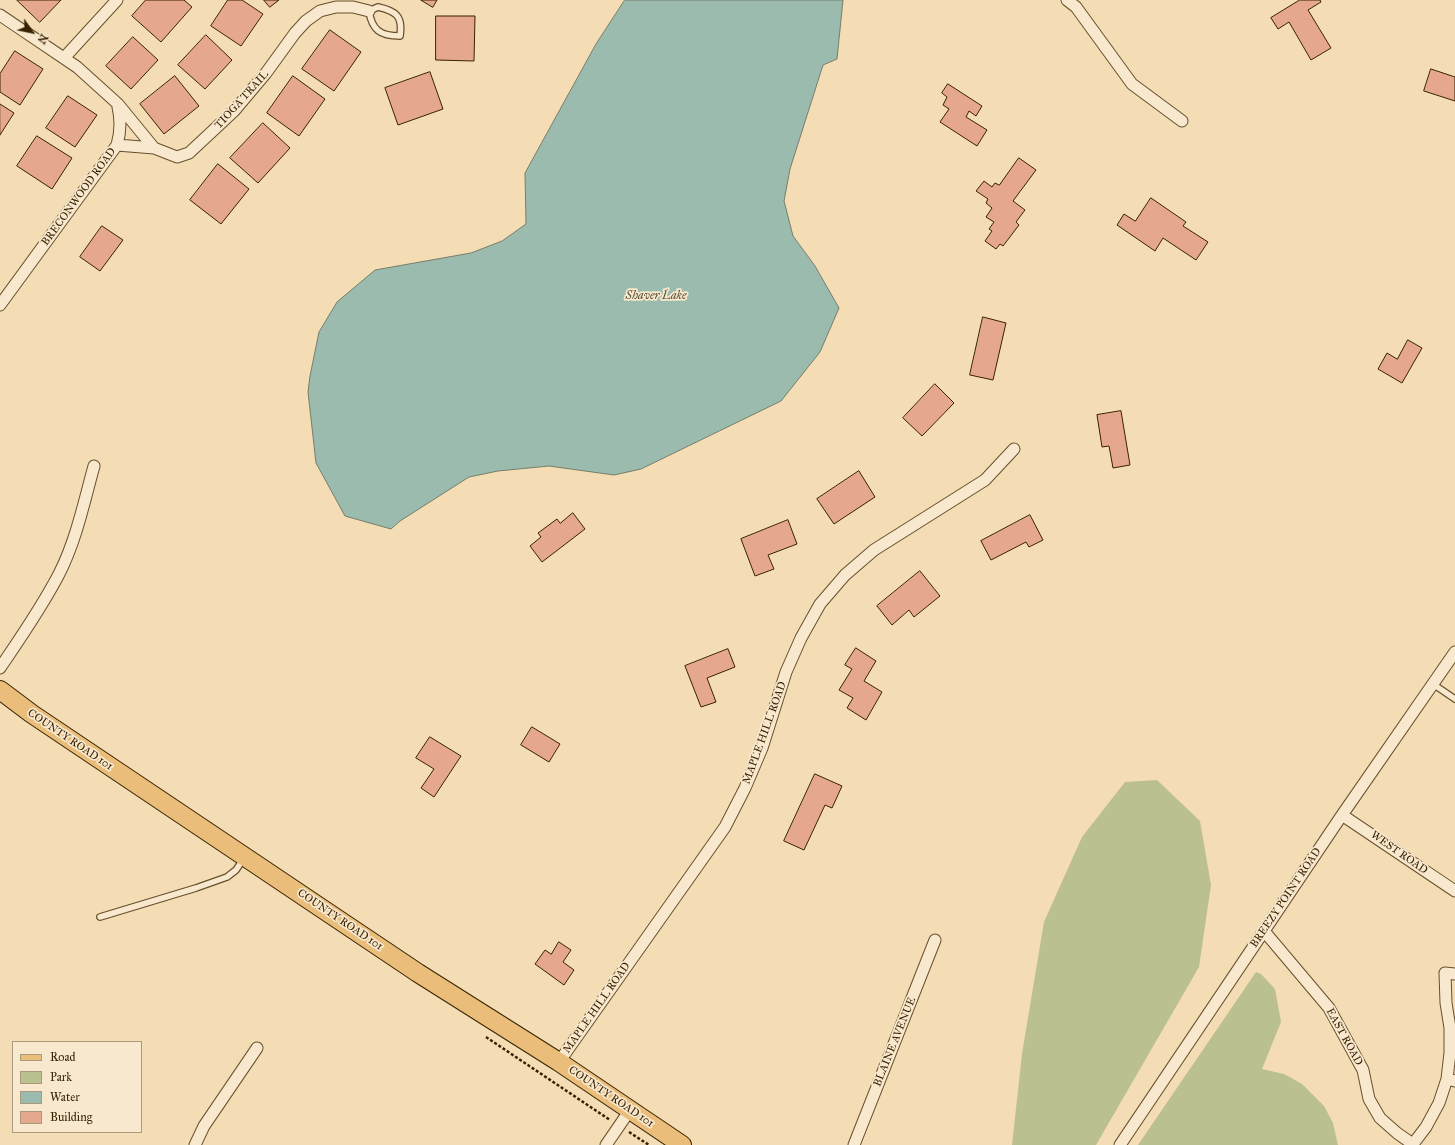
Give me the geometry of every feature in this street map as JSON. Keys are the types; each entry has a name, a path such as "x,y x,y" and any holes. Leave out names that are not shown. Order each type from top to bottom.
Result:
{"main road":[{"name":"COUNTY ROAD 101","path":"0,690 39,719 418,973 559,1062 682,1145"}],"street":[{"path":"64,58 117,0"},
{"path":"1067,0 1076,7 1132,84 1182,121"},
{"name":"TIOGA TRAIL","path":"118,104 154,148 177,157 189,154 234,111 266,73 306,20 320,11 336,7 353,7 369,11"},
{"path":"2,20 77,67 118,104"},
{"name":"BRECONWOOD ROAD","path":"0,305 117,145 121,130 121,118 118,104"},
{"path":"117,145 154,148"},
{"name":"MAPLE HILL ROAD","path":"559,1062 725,827 745,788 762,748 786,672 801,638 820,604 845,575 874,550 985,480 1014,448"},
{"path":"0,668 32,622 59,573 69,551 94,466"},
{"name":"BREEZY POINT ROAD","path":"1120,1145 1342,814 1455,652"},
{"name":"WEST ROAD","path":"1342,814 1455,891"},
{"name":"EAST ROAD","path":"1264,931 1330,1008 1363,1070 1369,1100 1380,1118 1413,1145"},
{"name":"BLAINE AVENUE","path":"854,1145 935,940"},
{"path":"1413,1145 1426,1127 1451,1080 1450,1028 1446,1003 1445,973 1455,974"},
{"path":"195,1145 204,1126 257,1048"},
{"path":"606,1145 630,1110"}],"lane":[{"path":"378,7 389,10 397,15 401,24 400,36 388,36 378,31 371,22 369,11 378,7"},
{"path":"1433,684 1455,699"},
{"path":"100,917 228,877 236,870 245,856"}],"green space":[{"path":"1157,780 1200,821 1211,885 1199,967 1096,1145 1012,1145 1022,1054 1044,922 1082,837 1125,782"},
{"path":"1256,972 1261,974 1275,989 1281,1022 1262,1069 1284,1074 1302,1084 1324,1106 1333,1123 1338,1145 1138,1145"}],"water":[{"name":"Shaver Lake","path":"625,0 843,0 837,59 823,65 790,169 784,201 793,236 815,266 839,308 820,352 781,401 641,469 614,475 549,466 498,471 469,477 400,521 391,529 345,516 316,463 308,392 319,332 337,302 375,270 471,253 502,241 526,224 525,173 596,44"}],"building":[{"path":"17,0 61,0 40,22"},
{"path":"146,0 184,0 192,7 161,42 132,16"},
{"path":"228,0 242,0 263,14 241,46 211,26"},
{"path":"264,0 279,0 270,7"},
{"path":"421,0 437,0 433,7"},
{"path":"1300,0 1320,0 1321,2 1308,10 1331,48 1311,60 1289,22 1278,29 1271,18"},
{"path":"436,16 475,16 474,61 436,60"},
{"path":"330,30 361,52 334,91 302,69"},
{"path":"206,35 232,60 205,89 178,65"},
{"path":"133,37 158,60 131,89 106,66"},
{"path":"15,51 43,69 20,105 0,92 0,74"},
{"path":"1431,69 1455,77 1455,101 1424,91"},
{"path":"430,72 443,109 398,125 385,88"},
{"path":"175,76 199,106 164,134 140,104"},
{"path":"293,76 325,99 299,136 267,113"},
{"path":"948,84 982,106 976,116 969,111 966,117 987,130 977,146 940,122 949,109 943,105 947,97 942,93"},
{"path":"68,96 97,115 75,147 46,128"},
{"path":"0,104 14,113 0,135"},
{"path":"263,123 290,148 258,183 230,158"},
{"path":"37,136 72,158 52,189 17,166"},
{"path":"1019,158 1036,170 1013,201 1025,210 1016,222 1019,225 1003,246 1000,244 996,249 985,241 992,231 989,229 994,222 986,217 992,208 986,203 988,199 976,191 984,181 992,187 995,183 999,185"},
{"path":"218,164 249,189 221,224 190,200"},
{"path":"1151,198 1186,222 1183,226 1208,242 1196,260 1163,238 1155,251 1117,225 1124,214 1135,221"},
{"path":"102,226 123,240 100,271 80,257"},
{"path":"983,317 1006,323 993,380 970,375"},
{"path":"1408,340 1422,348 1402,383 1378,369 1387,353 1397,359"},
{"path":"935,384 954,403 922,436 903,418"},
{"path":"1121,411 1130,465 1113,468 1109,446 1102,447 1097,415"},
{"path":"859,471 875,497 834,524 817,499"},
{"path":"573,513 585,529 542,562 530,546 541,537 538,533 557,519 560,523"},
{"path":"1030,515 1043,540 1029,547 1026,542 991,560 981,541"},
{"path":"788,520 797,544 768,555 774,569 755,576 741,539"},
{"path":"920,571 940,596 914,617 909,610 892,625 877,606"},
{"path":"856,648 876,661 864,681 882,692 866,720 847,708 853,698 839,690 852,669 845,665"},
{"path":"728,649 735,667 707,678 716,702 701,707 685,666"},
{"path":"532,727 560,744 549,762 521,745"},
{"path":"430,737 461,756 434,797 421,788 434,769 416,758"},
{"path":"815,774 842,786 832,808 825,805 804,850 784,841"},
{"path":"559,942 571,950 563,962 574,970 564,985 535,964 545,950 551,954"}]}
